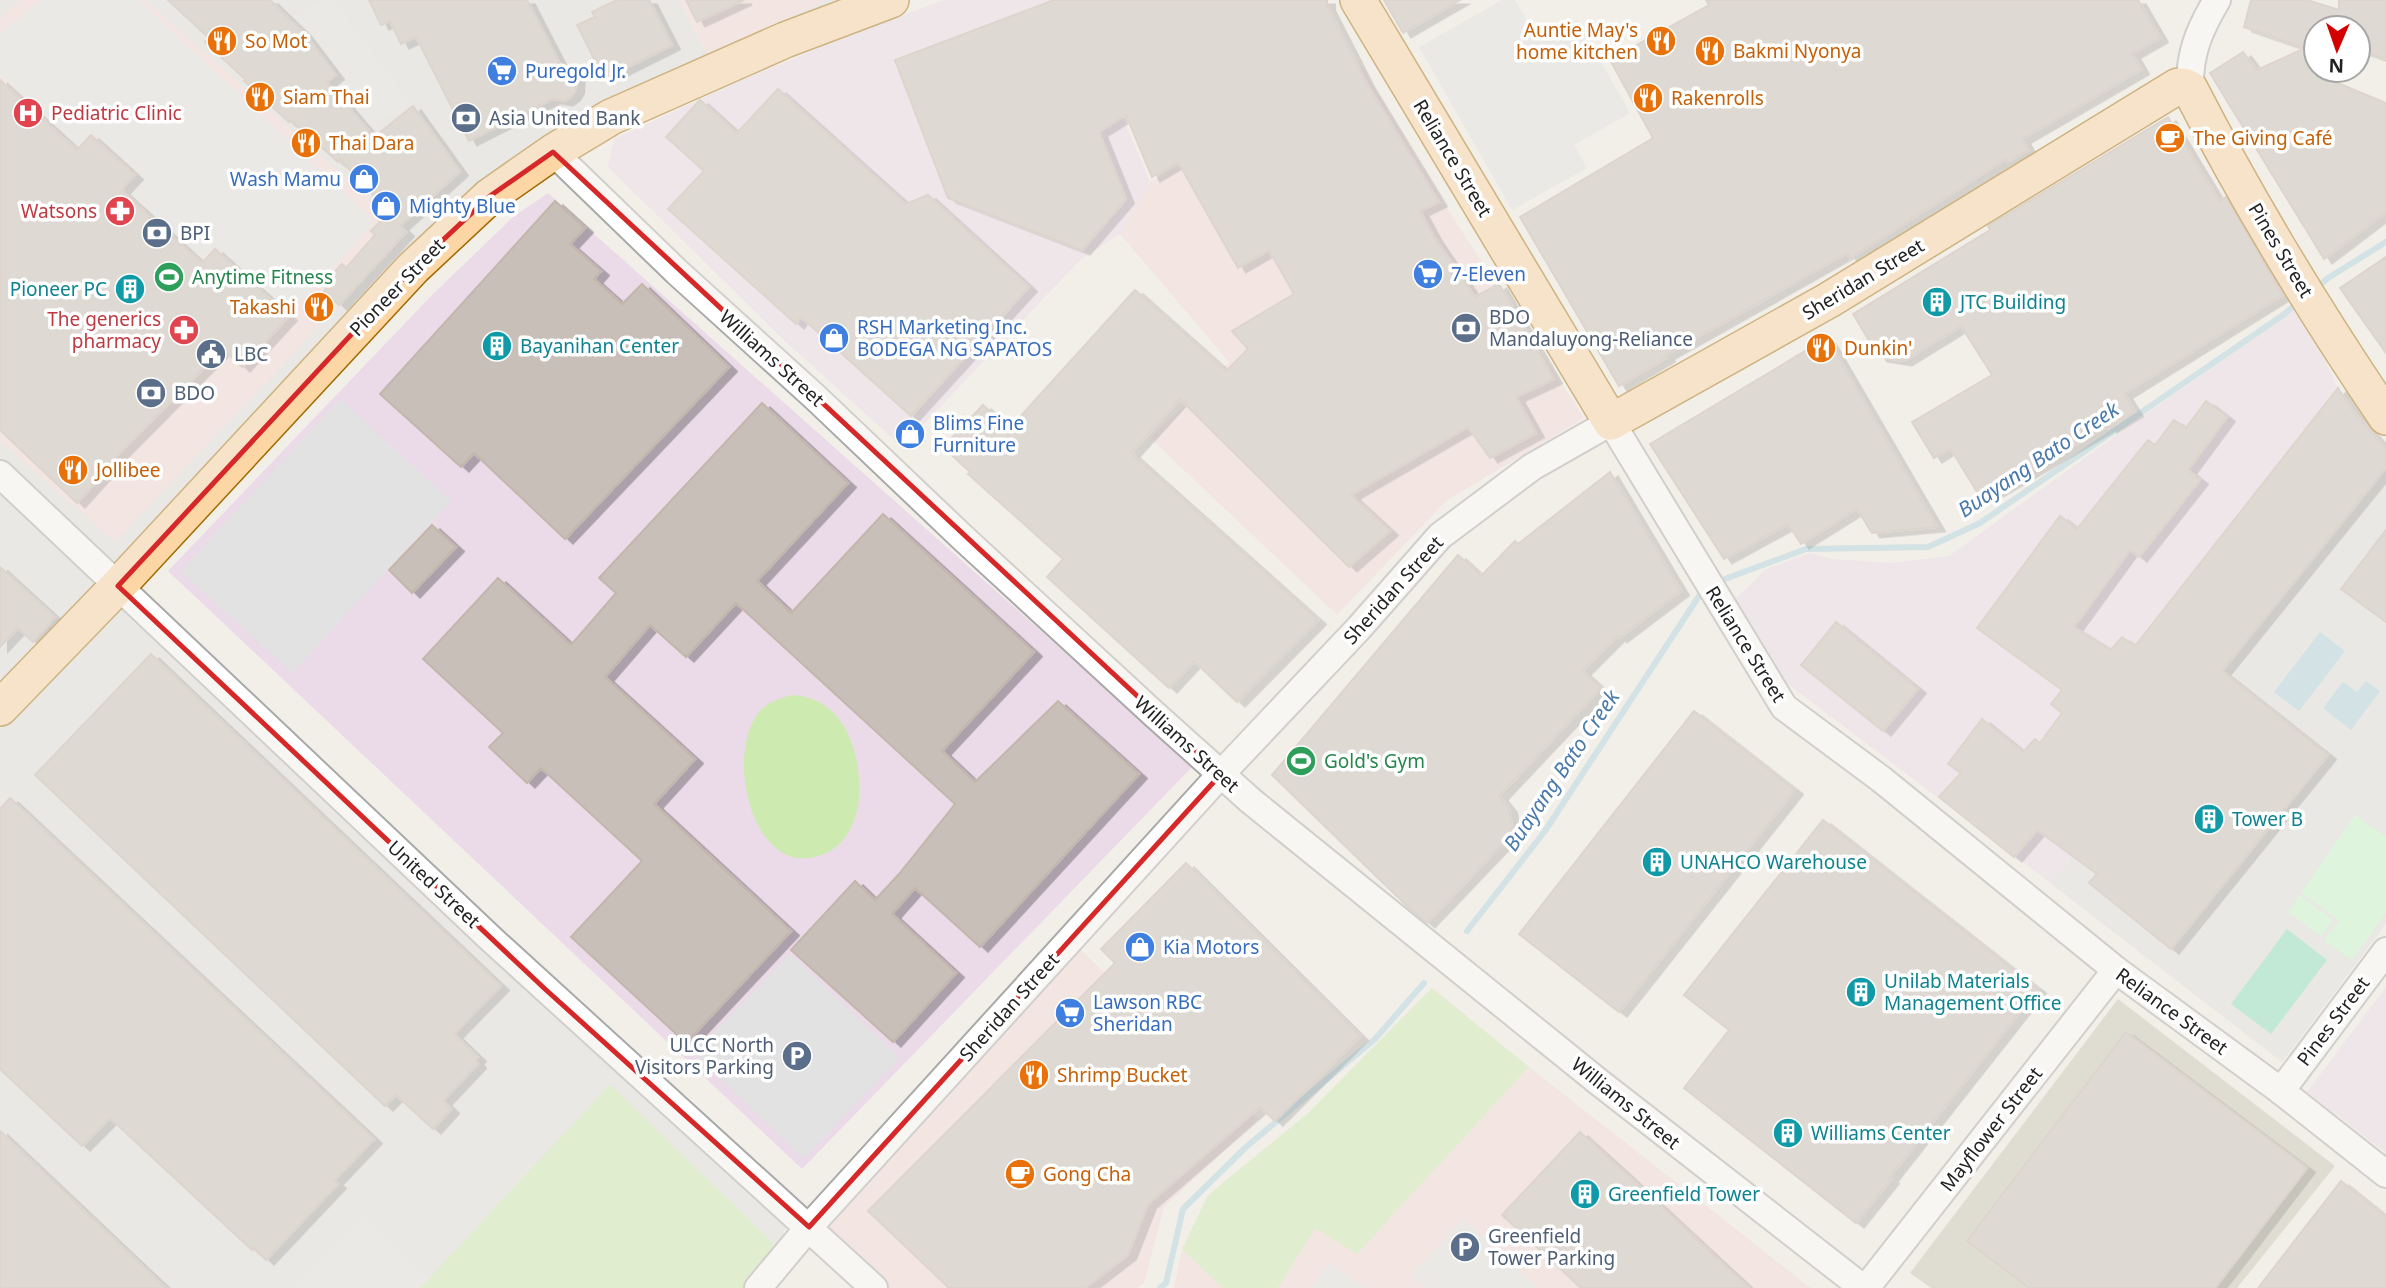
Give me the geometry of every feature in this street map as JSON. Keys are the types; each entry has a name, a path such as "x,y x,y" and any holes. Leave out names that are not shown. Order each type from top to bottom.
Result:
{"main road":[{"name":"Pioneer Street","path":"0,708 118,586 414,268 490,197 553,152 603,121 785,40 891,0"},
{"name":"Reliance Street","path":"1359,0 1611,422"},
{"name":"Sheridan Street","path":"1611,422 1829,300 2184,88"},
{"name":"Pines Street","path":"2184,88 2330,333 2386,417"}],"street":[{"path":"2184,88 2183,43 2203,0"},
{"path":"2184,88 2192,54 2205,20 2217,0"},
{"name":"Williams Street","path":"553,152 664,260 1251,801 1600,1083 1864,1288"},
{"name":"Sheridan Street","path":"758,1288 809,1227 1221,774 1359,628 1440,536 1532,467 1611,422"},
{"name":"Reliance Street","path":"1611,422 1784,707 1881,779 2116,970 2281,1091 2386,1174"},
{"name":"United Street","path":"0,474 506,953 874,1288"},
{"name":"Pines Street","path":"2281,1091 2386,951"},
{"name":"Mayflower Street","path":"1864,1288 2116,970"}],"highlighted area":[{"path":"553,152 1221,774 809,1227 545,989 118,586 413,268 490,196"}],"shaded area":[{"path":"0,0 908,0 541,153 121,585 789,1216 779,1249 743,1288 0,1288"},
{"path":"20,0 145,0 408,232 115,542 0,441 0,18"},
{"path":"41,0 139,0 375,222 289,314 215,247 201,260 124,190 138,175 92,133 76,147 0,75 0,34"},
{"path":"321,0 334,0 409,100 370,131 334,83 339,78 294,17"},
{"path":"679,0 826,0 709,58"},
{"path":"944,0 1074,0 1150,182 1120,234 1080,260 902,447 786,342 608,167 614,139 740,81 864,29"},
{"path":"1502,0 1515,0 1539,41 1577,20 1630,113 1574,145 1587,168 1512,210 1419,47"},
{"path":"1362,67 1448,210 1584,418 1446,501 1337,615 1150,438 1229,362 1120,234 1150,182"},
{"path":"548,193 1193,766 802,1169 168,571 433,294 513,217"},
{"path":"2299,307 2338,388 2353,412 2386,449 2386,468 2050,883 1784,681 1727,607 1766,569 1810,553 1833,559 1892,563 1949,556"},
{"path":"340,399 451,501 292,673 181,571"},
{"path":"2386,468 2386,924 2282,1062 2050,883"},
{"path":"1078,947 1258,1119 1164,1207 1144,1283 1137,1288 889,1288 823,1232"},
{"name":"ULCC North Visitors Parking","path":"790,954 900,1058 804,1158 694,1054"},
{"path":"2386,987 2386,1153 2307,1092"},
{"path":"2118,999 2335,1166 2237,1288 1931,1288 1910,1273"},
{"path":"1529,1067 1811,1288 1278,1288 1315,1227 1357,1254"},
{"path":"361,1215 430,1278 420,1288 294,1288"},
{"name":"Greenfield Tower Parking","path":"1463,1219 1538,1288 1426,1288 1411,1275"},
{"path":"1182,1249 1223,1288 1174,1288"},
{"path":"1330,1263 1365,1288 1310,1288"}],"green space":[{"path":"792,695 810,698 837,717 853,747 859,782 856,814 846,837 828,852 803,858 782,852 765,836 753,813 746,786 744,758 748,733 759,712 774,701"},
{"path":"2355,815 2386,837 2386,913 2352,960 2324,941 2339,920 2301,893"},
{"path":"2300,895 2333,920 2321,936 2288,912"},
{"path":"2287,929 2327,960 2271,1034 2231,1004"},
{"path":"1432,988 1529,1067 1357,1254 1315,1228 1278,1288 1223,1288 1182,1249 1208,1195 1307,1114"},
{"path":"610,1084 779,1249 743,1288 420,1288"}],"water":[{"path":"2320,632 2345,651 2299,711 2274,692"},
{"path":"2366,681 2380,691 2351,730 2323,708 2343,682 2357,692"}],"building":[{"path":"168,0 270,0 304,33 336,75 327,82 374,137 413,106 460,171 400,226 406,232 339,305 324,291 333,282 328,279 342,264 346,268 375,235 371,231 389,212 340,159 338,162 244,81 246,80 205,42 209,38"},
{"name":"Puregold Jr.","path":"369,0 527,0 562,68 577,72 576,89 565,101 552,99 469,141 416,37 401,44 390,21 381,25"},
{"path":"617,0 649,0 672,45 604,79 577,25 595,17 592,12"},
{"path":"686,0 744,0 697,22"},
{"path":"1054,0 1327,0 1327,6 1367,84 1439,202 1420,211 1434,237 1475,297 1499,284 1554,379 1516,397 1536,433 1490,458 1468,427 1351,495 1390,531 1349,567 1180,399 1131,453 1318,620 1237,702 1194,661 1169,688 1047,577 1063,559 968,474 970,472 943,447 983,405 1009,429 1135,290 1226,371 1248,349 1232,331 1294,294 1269,250 1238,268 1178,162 1152,177 1126,115 1099,132 1126,199 1082,250 948,198 895,60"},
{"path":"1384,0 1460,0 1403,33"},
{"path":"1706,0 2138,0 2160,38 2132,54 2141,70 2022,139 2028,150 2008,162 2006,159 1850,258 1847,253 1666,355 1667,357 1619,386 1520,217 1653,138 1610,60 1709,5"},
{"path":"2251,0 2307,0 2339,10 2339,0 2386,0 2386,59 2372,54 2372,14 2302,14 2302,47 2244,27"},
{"path":"2302,49 2302,84 2340,84 2386,103 2386,212 2324,259 2210,73 2243,52 2257,70"},
{"name":"Pioneer PC","path":"0,80 77,150 91,135 135,175 121,190 202,263 215,249 289,316 242,367 223,349 103,470 105,472 77,503 0,430"},
{"path":"778,89 906,204 928,195 1029,287 911,416 801,317 796,324 668,209 704,171 666,137 700,100 737,133"},
{"path":"2168,117 2219,201 2226,197 2283,295 2124,394 2135,412 1982,500 1950,448 1934,458 1912,422 1992,375 1961,326 1904,361 1879,357 1853,314 1990,230 1988,226"},
{"path":"555,201 585,228 570,244 601,271 594,279 622,304 642,284 729,367 565,539 474,453 461,467 380,394"},
{"path":"2386,257 2386,353 2340,288"},
{"path":"1827,338 1937,527 1872,533 1857,509 1801,544 1788,524 1724,559 1650,444"},
{"path":"2338,388 2353,411 2386,449 2386,468 2222,671 2328,755 2171,949 2089,883 2097,874 2037,830 2014,857 1939,797 1961,773 1948,764 1982,719 2023,752 2035,739 2040,743 2062,713 2051,704 2062,690 1977,628 2060,516 2077,529 2148,440 2155,445 2174,420 2186,428 2206,401 2227,417 2188,470 2200,480 2139,557 2130,550 2074,627 2111,650 2122,637 2135,646"},
{"path":"762,403 848,483 757,581 791,613 883,514 1034,652 942,751 975,782 1058,701 1139,774 980,947 915,888 892,914 956,973 893,1042 791,950 855,881 875,900 955,804 736,603 686,657 650,625 605,677 695,759 654,804 791,931 686,1043 571,937 642,861 541,768 527,783 489,747 503,733 423,659 498,578 571,645 616,593 599,578"},
{"path":"1610,472 1681,591 1619,638 1617,636 1582,671 1601,688 1499,796 1509,808 1513,833 1427,923 1272,775 1458,555 1481,576 1515,541 1518,544"},
{"path":"432,525 456,547 412,593 389,570"},
{"path":"2386,530 2386,622 2341,589"},
{"path":"0,567 55,617 33,642 18,628 0,647"},
{"path":"1836,622 1918,689 1883,731 1801,665"},
{"path":"151,654 501,986 454,1034 478,1057 475,1060 478,1064 443,1101 451,1109 433,1129 396,1095 385,1106 35,775"},
{"name":"UNAHCO Warehouse","path":"1694,711 1795,790 1619,1012 1519,934"},
{"path":"10,798 374,1139 334,1181 338,1184 266,1260 110,1118 82,1146 0,1069 0,809"},
{"name":"Unilab Materials Management Office","path":"1823,820 2038,989 1856,1223 1684,1088 1729,1030 1684,995"},
{"path":"1186,863 1360,1036 1275,1121 1260,1107 1148,1204 1128,1255 1085,1288 949,1288 868,1211 1115,963 1101,949"},
{"path":"2126,1032 2307,1168 2215,1288 2029,1288 1967,1241"},
{"path":"0,1131 166,1288 0,1288"},
{"name":"Greenfield Tower","path":"1580,1132 1749,1288 1581,1288 1502,1215"},
{"path":"2341,1181 2386,1217 2386,1288 2258,1288"}],"waterway":[{"name":"Buayang Bato Creek","path":"2315,289 2386,242"},
{"name":"Buayang Bato Creek","path":"1722,580 1806,549 1928,547 1980,523 2300,301"},
{"name":"Buayang Bato Creek","path":"1467,931 1545,831 1703,590"},
{"name":"Buayang Bato Creek","path":"1160,1288 1166,1283 1183,1209 1246,1147 1375,1039 1424,983"}],"place":[{"name":"So Mot","path":"222,41"},
{"name":"Auntie May's home kitchen","path":"1661,41"},
{"name":"Bakmi Nyonya","path":"1710,51"},
{"name":"Puregold Jr.","path":"502,71"},
{"name":"Siam Thai","path":"260,97"},
{"name":"Rakenrolls","path":"1648,98"},
{"name":"Pediatric Clinic","path":"28,113"},
{"name":"Asia United Bank","path":"466,118"},
{"name":"The Giving Café","path":"2170,138"},
{"name":"Thai Dara","path":"306,143"},
{"name":"Wash Mamu","path":"364,179"},
{"name":"Mighty Blue","path":"386,206"},
{"name":"Watsons","path":"120,211"},
{"name":"BPI","path":"157,233"},
{"name":"7-Eleven","path":"1428,274"},
{"name":"Anytime Fitness","path":"169,277"},
{"name":"Pioneer PC","path":"130,289"},
{"name":"JTC Building","path":"1937,302"},
{"name":"Takashi","path":"319,307"},
{"name":"BDO Mandaluyong-Reliance","path":"1466,328"},
{"name":"The generics pharmacy","path":"184,330"},
{"name":"RSH Marketing Inc. BODEGA NG SAPATOS","path":"834,338"},
{"name":"Bayanihan Center","path":"497,346"},
{"name":"Dunkin'","path":"1821,348"},
{"name":"LBC","path":"211,354"},
{"name":"BDO","path":"151,393"},
{"name":"Blims Fine Furniture","path":"910,434"},
{"name":"Jollibee","path":"73,470"},
{"name":"Gold's Gym","path":"1301,761"},
{"name":"Tower B","path":"2209,819"},
{"name":"UNAHCO Warehouse","path":"1657,862"},
{"name":"Kia Motors","path":"1140,947"},
{"name":"Unilab Materials Management Office","path":"1861,992"},
{"name":"Lawson RBC Sheridan","path":"1070,1013"},
{"name":"ULCC North Visitors Parking","path":"797,1056"},
{"name":"Shrimp Bucket","path":"1034,1075"},
{"name":"Williams Center","path":"1788,1133"},
{"name":"Gong Cha","path":"1020,1174"},
{"name":"Greenfield Tower","path":"1585,1194"},
{"name":"Greenfield Tower Parking","path":"1465,1247"}]}
